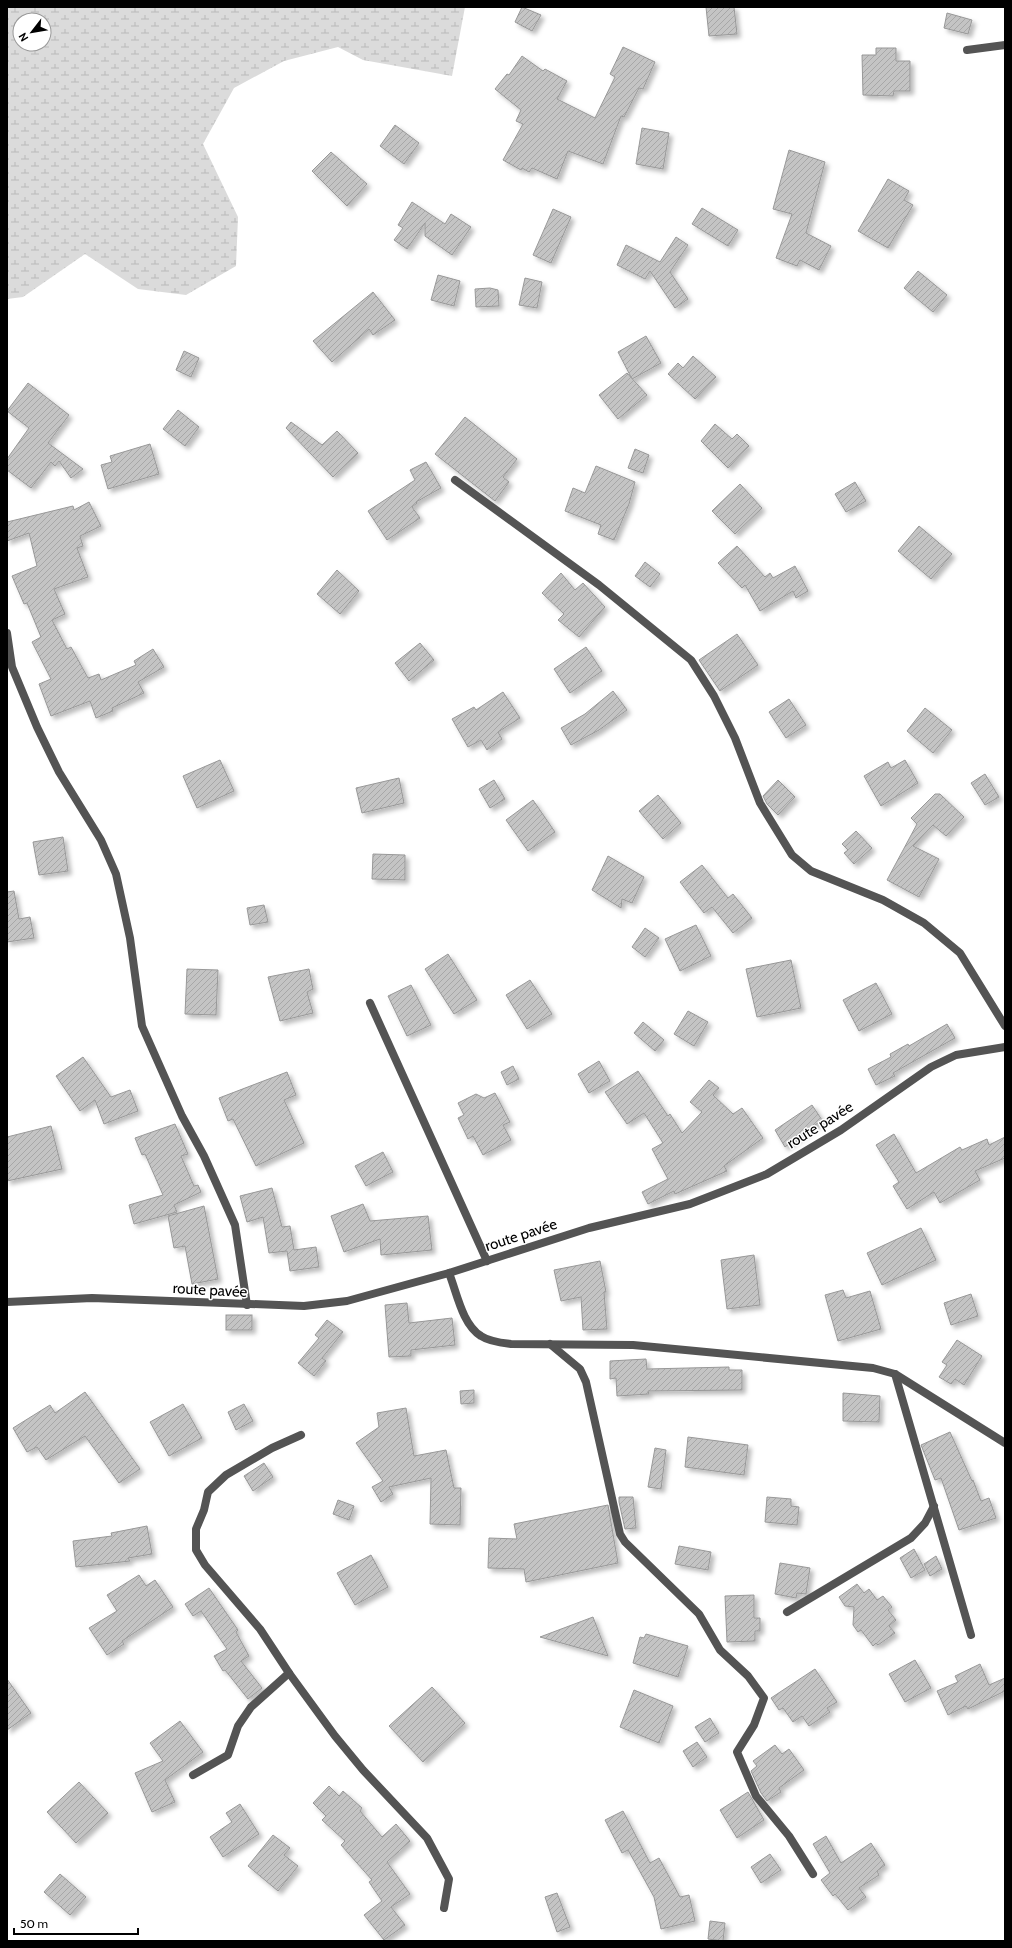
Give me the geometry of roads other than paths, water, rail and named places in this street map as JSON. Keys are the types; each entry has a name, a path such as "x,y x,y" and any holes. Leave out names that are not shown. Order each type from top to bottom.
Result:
{"street":[{"path":"967,50 1005,45"},
{"path":"455,480 598,585 691,660 714,696 735,738 760,802 792,855 811,871 884,900 924,923 960,953 1005,1026"},
{"path":"7,633 12,667 37,727 59,772 101,840 116,874 130,938 142,1026 182,1116 204,1156 235,1225 247,1305"},
{"path":"370,1003 487,1261"},
{"name":"route pavée","path":"7,1302 92,1298 304,1306 347,1302 449,1273 589,1228 690,1204 767,1174 841,1130 931,1067 956,1055 1005,1047"},
{"path":"449,1273 467,1320 481,1336 511,1344 633,1345 873,1368 895,1374 1005,1443"},
{"path":"550,1344 580,1369 586,1382 620,1534 625,1542 699,1614 720,1650 748,1676 764,1698 754,1725 737,1752 756,1796 789,1836 812,1874"},
{"path":"895,1374 971,1635"},
{"path":"301,1435 272,1448 226,1475 208,1492 204,1510 196,1529 196,1550 205,1565 260,1629 289,1673 335,1736 363,1770 426,1838 449,1879 444,1908"},
{"path":"787,1612 910,1538 925,1523 934,1506"},
{"path":"193,1775 228,1755 238,1726 251,1707 289,1673"}]}
